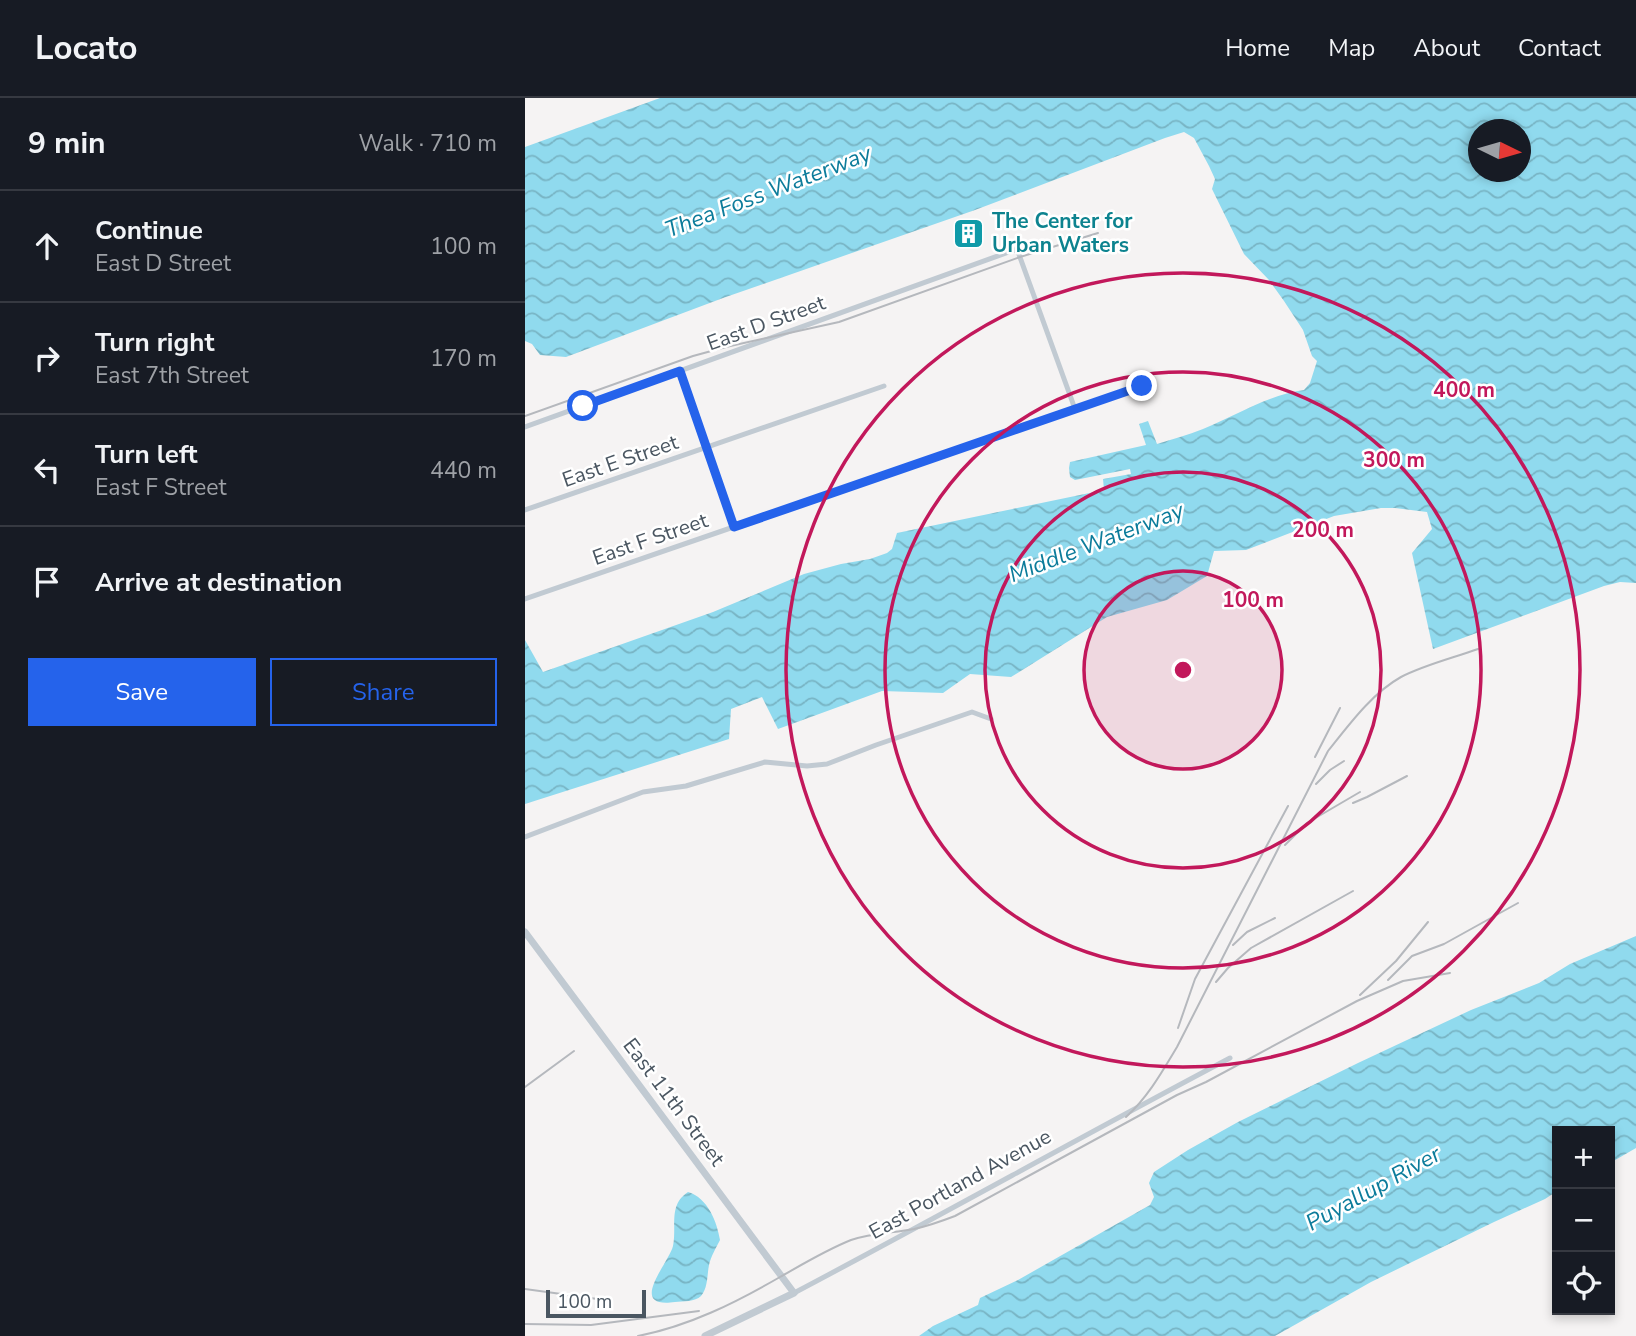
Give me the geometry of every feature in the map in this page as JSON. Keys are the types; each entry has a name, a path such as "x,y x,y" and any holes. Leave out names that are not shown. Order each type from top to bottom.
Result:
{"street":[{"name":"East D Street","path":"525,427 1017,249 1075,409"},
{"path":"680,371 734,527"},
{"name":"East E Street","path":"525,510 884,386"},
{"name":"East F Street","path":"525,599 1142,386"},
{"path":"525,837 643,792 686,786 765,762 807,766 827,764 972,712 991,719"},
{"name":"East 11th Street","path":"525,932 794,1293"},
{"name":"East Portland Avenue","path":"705,1336 876,1251 1230,1058"}],"water":[{"path":"660,98 1636,98 1636,583 1620,582 1604,586 1433,649 1412,553 1432,529 1427,512 1381,508 1334,516 1246,550 1214,551 1207,576 1167,600 1107,617 1011,677 970,674 943,693 882,691 778,729 762,697 731,709 729,739 525,804 525,640 543,672 713,612 804,574 887,553 892,549 897,533 1104,490 1103,479 1131,474 1130,469 1075,480 1070,477 1070,462 1146,445 1139,424 1148,421 1157,444 1203,429 1265,401 1304,390 1310,383 1317,361 1312,356 1303,330 1284,301 1269,280 1244,254 1212,189 1215,179 1209,166 1194,138 1184,132 566,357 540,355 532,344 525,341 525,147"},
{"name":"Puyallup River","path":"1636,936 1636,1148 1615,1160 1615,1126 1552,1126 1552,1194 1371,1282 1275,1336 919,1336 933,1326 978,1305 980,1298 1018,1280 1150,1205 1154,1197 1149,1183 1154,1172 1188,1150 1238,1122 1358,1063 1471,1010 1539,983 1570,964"},
{"path":"688,1192 706,1205 714,1218 720,1240 710,1262 701,1296 689,1301 661,1302 653,1299 654,1283 673,1246 674,1216 678,1203"}],"railway":[{"path":"525,416 693,356 839,322 1020,257 1098,233"},
{"path":"1126,1117 1148,1093 1177,1047 1328,751 1361,711 1390,684 1419,669 1478,649"},
{"path":"1315,757 1340,708"},
{"path":"1316,784 1344,761"},
{"path":"1353,803 1407,776"},
{"path":"1285,845 1307,823 1360,792"},
{"path":"1178,1028 1195,979 1288,806"},
{"path":"1216,982 1251,948 1353,891"},
{"path":"1388,980 1412,956 1444,944 1518,903"},
{"path":"1233,945 1247,932 1275,918"},
{"path":"1360,995 1396,961 1428,922"},
{"path":"638,1336 657,1332 711,1312 851,1240 914,1229 955,1216 1357,1001 1403,981 1450,973"},
{"path":"525,1087 574,1051"},
{"path":"525,1289 612,1301"},
{"path":"525,1324 591,1325 699,1311"}],"place":[{"name":"The Center for Urban Waters","path":"969,233"}],"route":[{"path":"583,406 680,371 734,527 1142,386"}],"water label":[{"name":"Thea Foss Waterway","path":"768,191"},
{"name":"Middle Waterway","path":"1096,542"}]}
